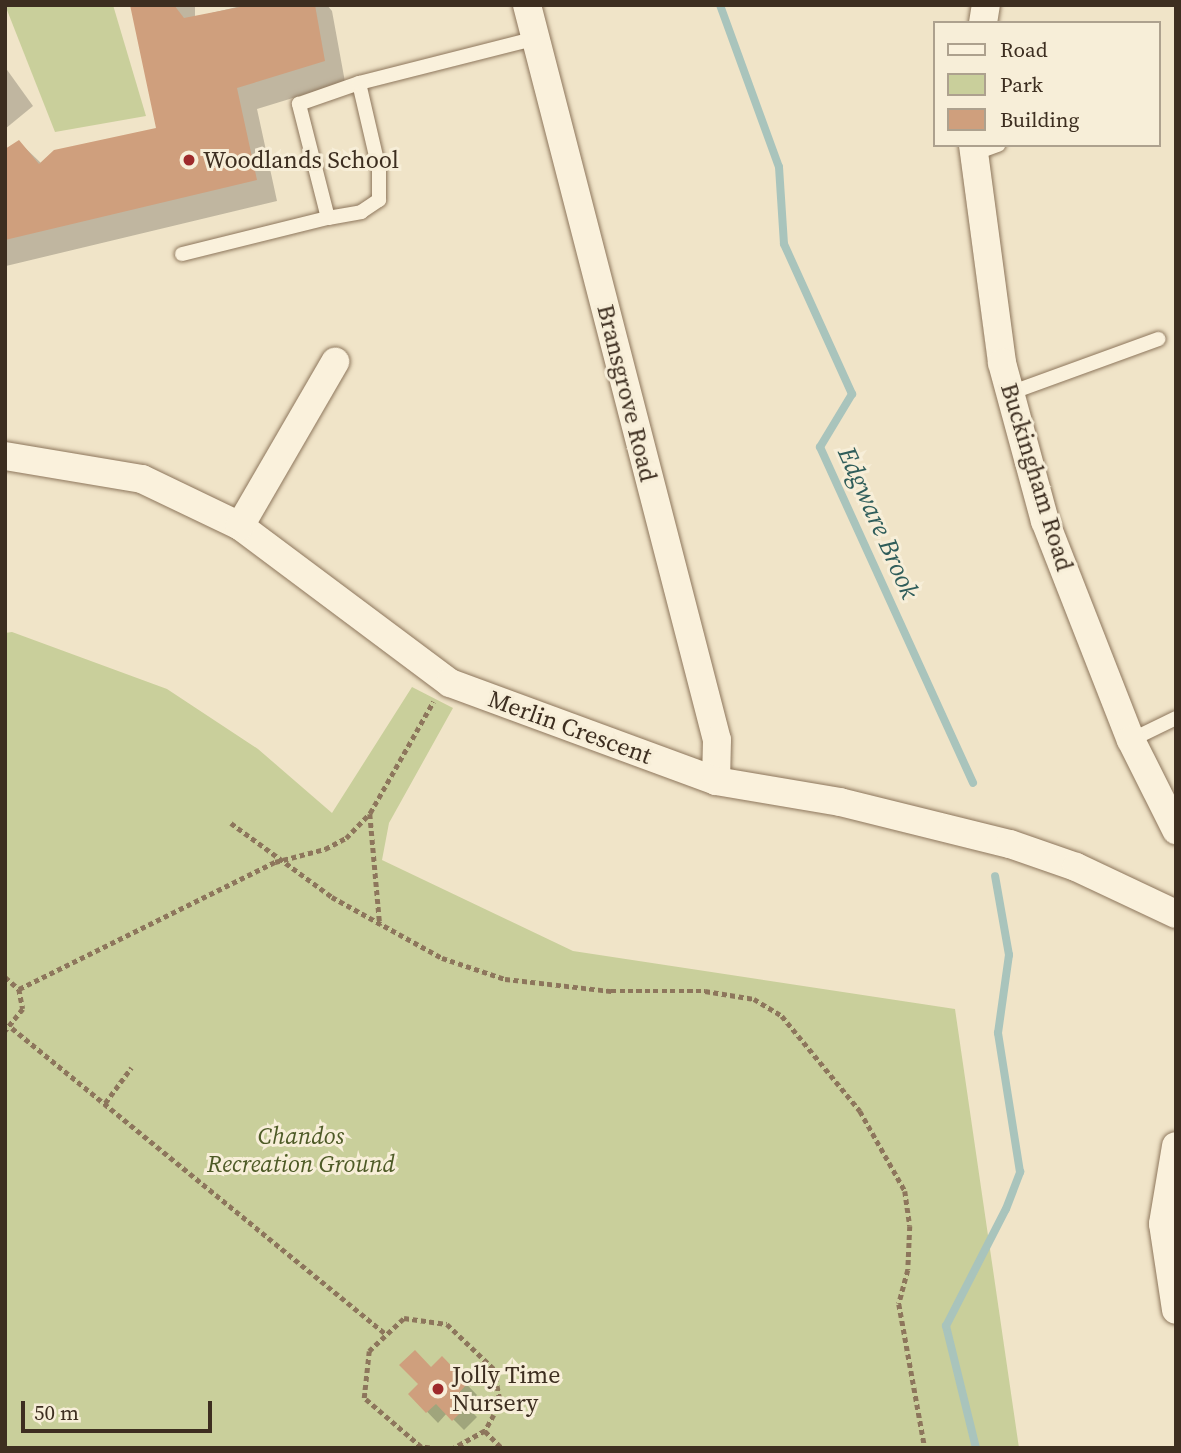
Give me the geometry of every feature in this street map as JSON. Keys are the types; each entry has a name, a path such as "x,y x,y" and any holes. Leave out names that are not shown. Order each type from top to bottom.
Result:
{"street":[{"name":"Bransgrove Road","path":"527,5 717,740 716,781"},
{"name":"Buckingham Road","path":"981,148 1010,393 1045,521 1131,740 1176,830"},
{"path":"240,526 335,362"},
{"name":"Merlin Crescent","path":"5,456 142,479 240,526 450,683 716,781 840,802 1010,844 1174,906"},
{"path":"1176,1146 1163,1224 1176,1310"}],"lane":[{"path":"328,218 299,104 359,83 537,38"},
{"path":"182,254 361,212 379,201 379,169 359,83"},
{"path":"1010,393 1158,339"},
{"path":"1131,740 1176,718"}],"path":[{"path":"19,989 283,858 325,849 346,838 370,813 435,698 450,683"},
{"path":"370,813 380,926"},
{"path":"231,822 332,897 442,958 505,979 611,991 705,991 754,999 782,1016 860,1111 905,1191 910,1237 900,1304 925,1448"},
{"path":"5,977 19,989 23,1009 12,1027 5,1031"},
{"path":"12,1027 386,1334"},
{"path":"105,1103 131,1068"},
{"path":"430,1448 421,1447 365,1398 369,1351 404,1318 447,1324 471,1343 494,1368 500,1399 485,1431 454,1448"},
{"path":"485,1431 502,1448"}],"green space":[{"path":"5,5 113,5 146,116 55,132"},
{"name":"Chandos Recreation Ground","path":"12,632 167,689 258,749 332,813 412,687 453,708 389,823 382,860 573,951 955,1009 1019,1448 5,1448 5,633"}],"building":[{"path":"130,5 174,5 184,18 250,5 315,5 325,61 237,88 257,180 5,240 5,149 19,140 39,164 54,150 156,128"},
{"name":"Jolly Time Nursery","path":"415,1350 431,1367 442,1356 468,1383 457,1395 467,1406 452,1421 436,1404 426,1413 408,1394 418,1384 399,1365"}],"waterway":[{"name":"Edgware Brook","path":"720,5 779,167 784,244 852,394 820,447 973,783"},
{"name":"Edgware Brook","path":"976,1448 946,1326 1006,1209 1020,1172 998,1033 1009,955 995,876"}],"place":[{"name":"Woodlands School","path":"189,160"},
{"name":"Jolly Time Nursery","path":"438,1389"}]}
